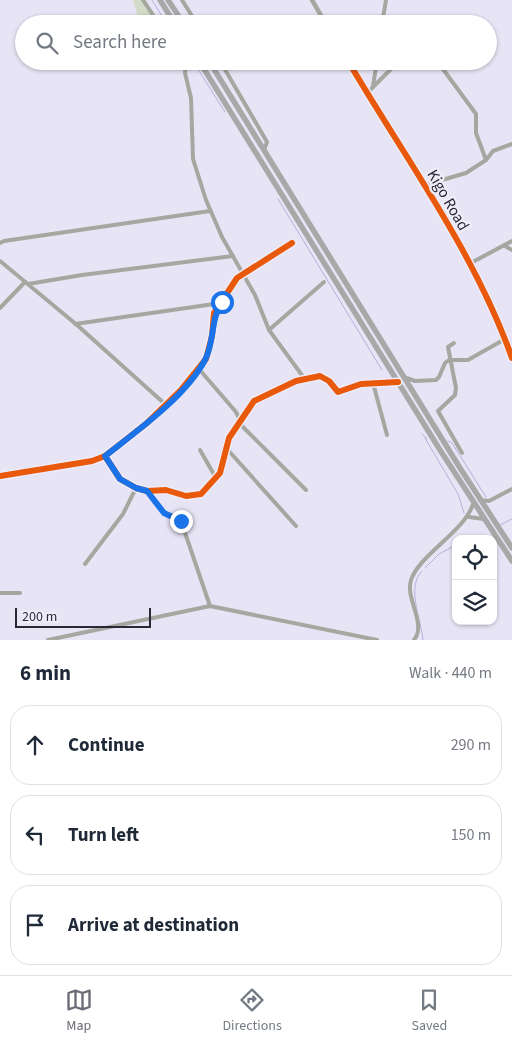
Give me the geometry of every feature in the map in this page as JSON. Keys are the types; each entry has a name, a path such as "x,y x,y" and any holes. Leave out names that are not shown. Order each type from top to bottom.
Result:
{"highway":[{"path":"160,0 169,15"},
{"path":"168,0 178,15"},
{"path":"205,70 473,504 512,561"},
{"path":"214,70 402,376 512,548"}],"street":[{"path":"143,0 152,15"},
{"path":"182,0 191,15"},
{"path":"312,0 321,15"},
{"path":"384,15 386,0"},
{"path":"185,70 191,98 193,159 210,211 255,295 269,330 304,378"},
{"path":"225,70 267,142 264,151"},
{"name":"Kigo Road","path":"353,70 425,185 469,264 492,308 512,358"},
{"path":"373,88 376,70"},
{"path":"367,93 390,70"},
{"path":"444,70 476,114 476,133 486,160"},
{"path":"425,185 466,172 486,160 494,151 512,144"},
{"path":"0,243 210,211"},
{"path":"469,264 512,241"},
{"path":"0,476 82,463 105,456 166,405 199,369 208,351 214,313 237,278 242,273 260,265 292,243"},
{"path":"505,246 512,250"},
{"path":"0,308 26,283 233,256"},
{"path":"0,261 75,324 166,405"},
{"path":"269,330 324,282"},
{"path":"75,324 221,303"},
{"path":"402,376 415,381 438,379 444,363 451,359 468,360 505,339"},
{"path":"454,343 448,347 456,388 455,395 438,410 462,453"},
{"path":"199,369 236,412 240,423 306,490"},
{"path":"386,382 392,372"},
{"path":"105,456 120,479 136,488 147,491 166,490 186,496 196,495 204,492 216,478 223,467 229,438 251,406 259,398 304,378 324,378 338,392 358,385 398,382"},
{"path":"414,394 415,381"},
{"path":"372,383 387,435"},
{"path":"226,449 296,526"},
{"path":"200,450 216,478"},
{"path":"84,564 122,514 136,488"},
{"path":"480,500 489,501 512,489"},
{"path":"147,491 164,513 181,521 210,606"},
{"path":"486,509 489,501"},
{"path":"414,640 418,631 410,588 412,577 456,527 469,516 473,504"},
{"path":"469,516 484,519"},
{"path":"0,593 20,592"},
{"path":"48,640 210,606 377,640"}],"green space":[{"path":"133,0 143,0 152,15 137,15"}],"waterway":[{"path":"152,0 161,15"},
{"path":"198,70 225,112"},
{"path":"278,199 382,370"},
{"path":"422,434 427,439"},
{"path":"425,438 458,494 464,513"},
{"path":"448,441 452,443 486,497"},
{"path":"500,525 512,519"},
{"path":"425,568 439,554 452,547"},
{"path":"422,571 417,578 415,594 423,640"}],"cycle path":[{"path":"354,70 458,243 496,318 512,358"},
{"path":"0,476 92,461 105,456 147,423 181,390 206,359 212,336 214,313 237,278 292,243"},
{"path":"105,456 120,479 136,488 147,491 166,490 186,496 201,494 220,473 229,438 254,401 296,381 320,376 329,381 338,392 361,384 398,382"}],"route":[{"path":"181,521 164,513 147,491 136,488 120,479 109,465 105,456 147,423 181,390 199,369 206,359 212,336 214,313 222,302"}]}
